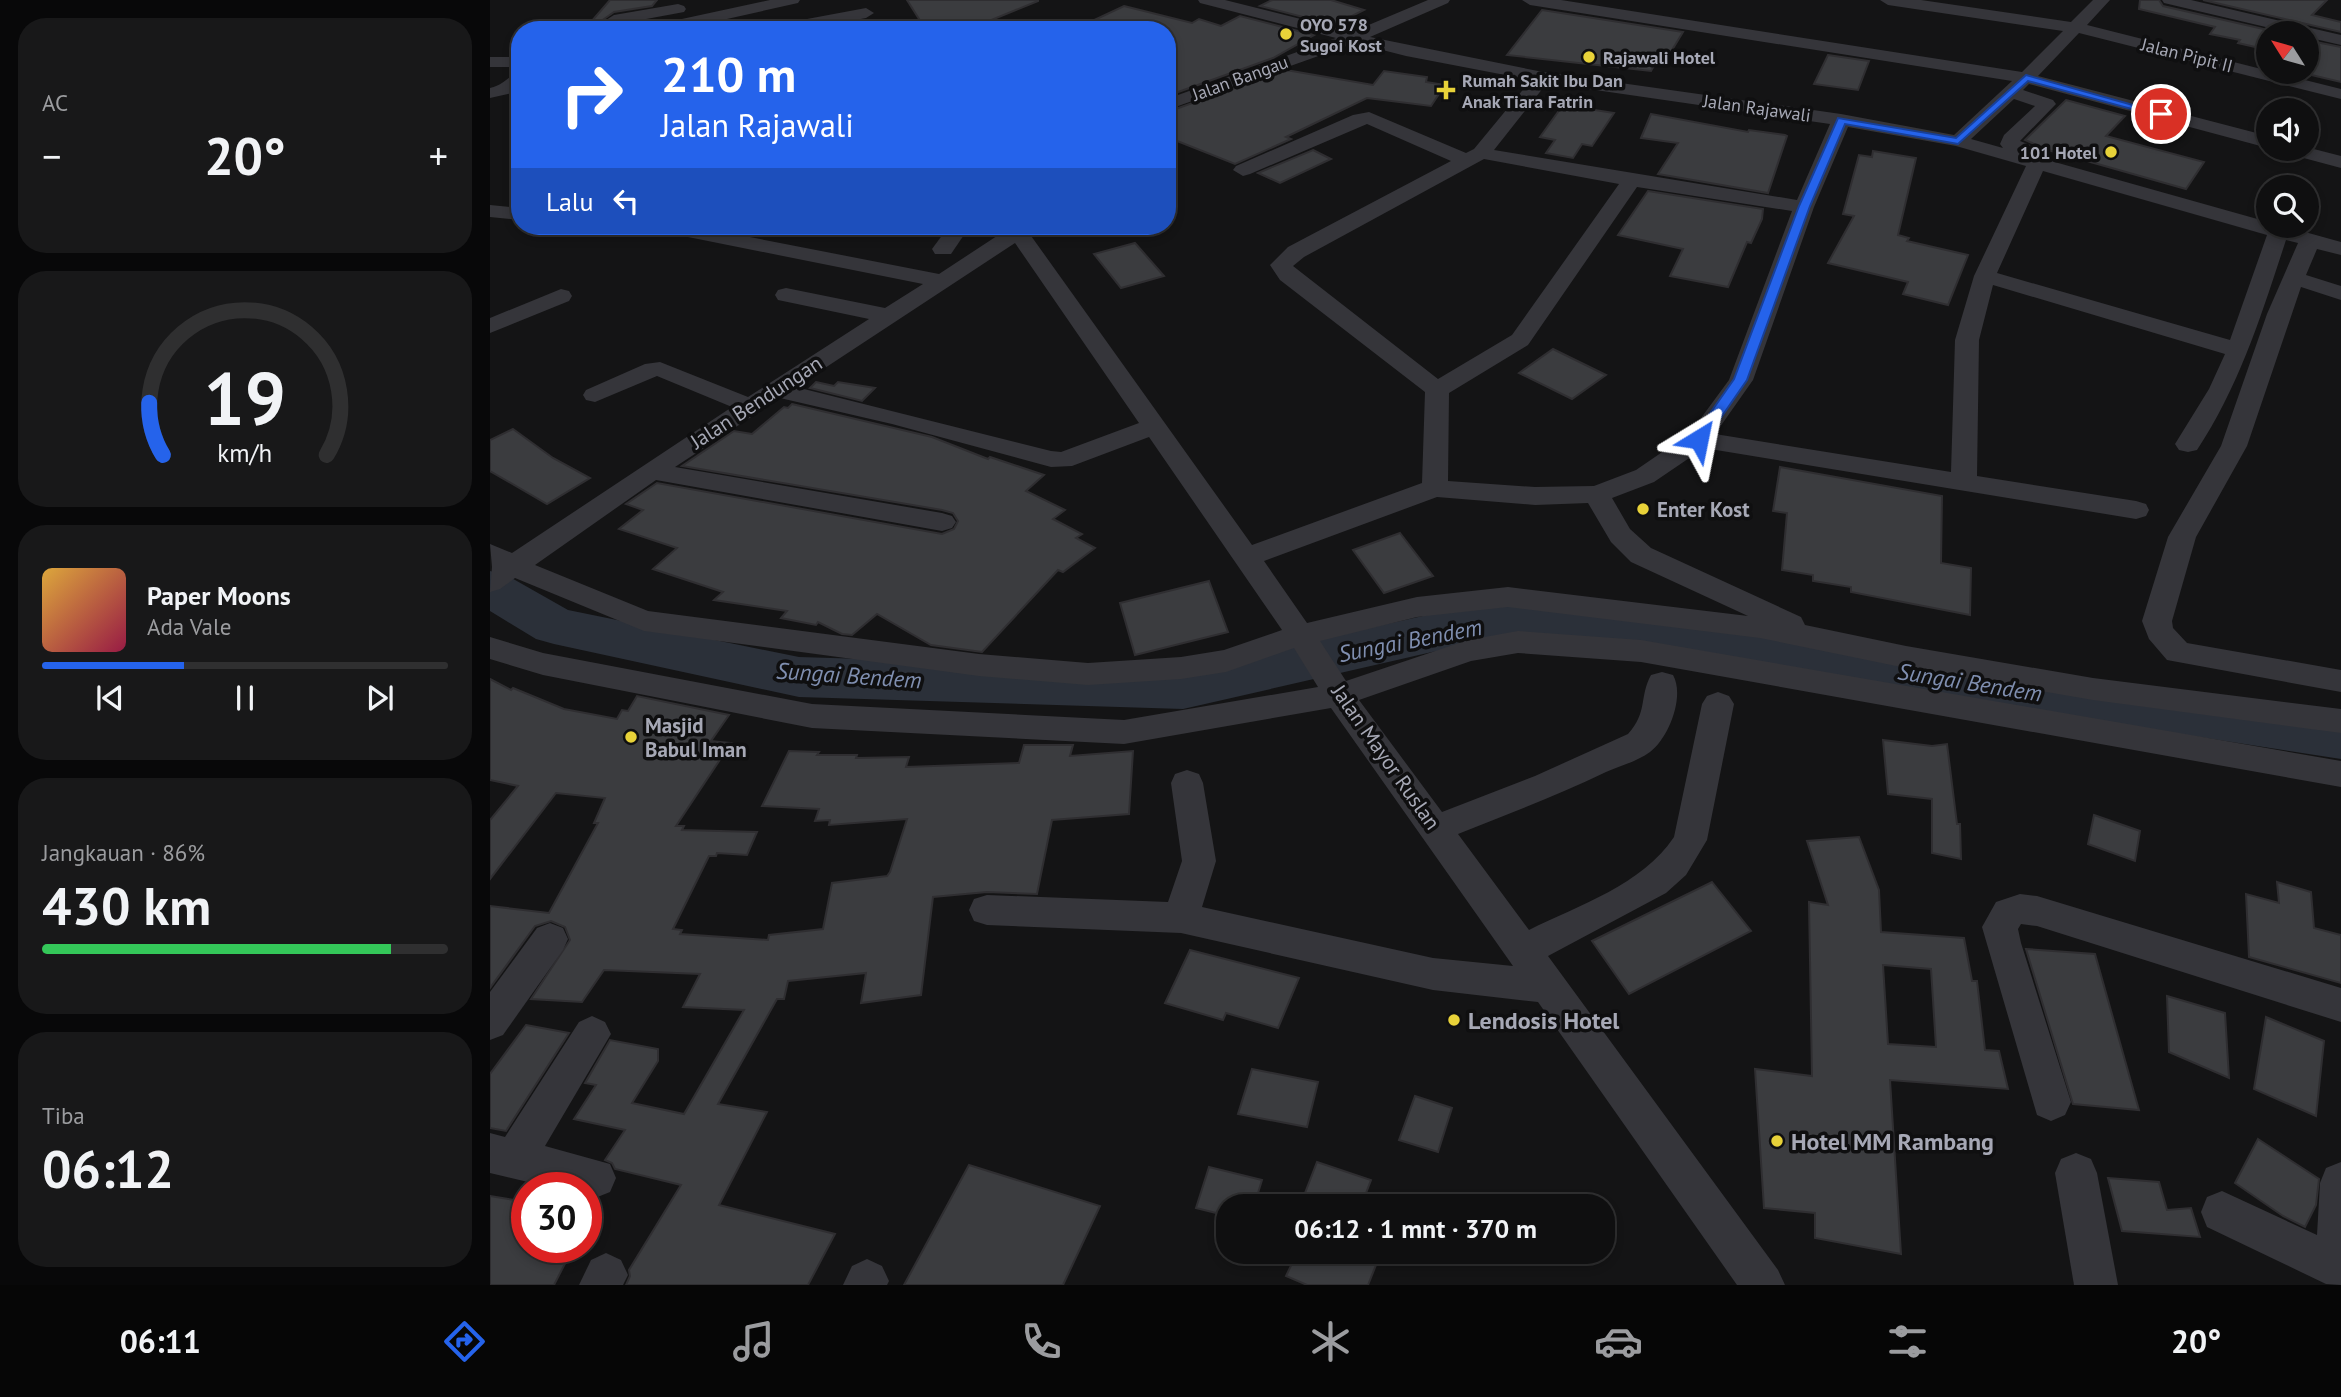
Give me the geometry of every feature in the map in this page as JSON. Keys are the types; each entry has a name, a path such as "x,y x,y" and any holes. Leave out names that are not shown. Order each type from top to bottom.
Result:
{"street":[{"path":"614,20 734,0"},
{"path":"695,21 792,0"},
{"name":"Jalan Rajawali","path":"1206,0 1332,33 1543,77 1838,128 1958,141 2256,224"},
{"name":"Jalan Bangau","path":"1176,101 1249,73 1356,37 1442,0"},
{"path":"1530,0 2026,78 2256,139"},
{"path":"1958,141 2026,78 2102,0"},
{"path":"2170,0 2341,40"},
{"name":"Jalan Pipit II","path":"1900,1 2073,27 2341,94"},
{"path":"817,21 861,7"},
{"path":"490,62 511,62"},
{"path":"1893,74 2009,91 2048,104 2011,139 2010,144 2018,149 2155,188 2161,191 2160,197"},
{"path":"1437,390 1288,275 1281,265 1296,252 1474,157 1543,77"},
{"path":"490,93 511,87"},
{"path":"1243,170 1360,119 1369,118 1474,157 1804,206"},
{"path":"1245,558 1435,488 1535,496 1597,494 1645,476 1699,439 1741,380 1804,206 1838,128"},
{"path":"2319,156 2341,162"},
{"path":"1964,482 1967,340 1984,276 2037,163"},
{"path":"1437,390 1520,340 1632,180"},
{"path":"490,211 511,213"},
{"path":"708,235 941,281"},
{"path":"943,249 953,235"},
{"name":"Jalan Bendungan","path":"497,570 890,316 1007,235"},
{"name":"Jalan Mayor Ruslan","path":"1020,235 1338,692 1524,950 1753,1280"},
{"path":"2188,444 2221,389 2238,350 2277,238"},
{"name":"Jalan Rajawali","path":"2303,238 2341,249"},
{"path":"2310,240 2278,314 2234,446 2182,537 2157,621 2158,632 2178,652 2341,681"},
{"path":"1984,276 2238,350"},
{"path":"2293,278 2341,293"},
{"path":"786,295 890,316"},
{"path":"490,326 561,296"},
{"path":"595,396 653,369 660,369 750,406"},
{"path":"776,390 897,418 1051,459 1063,460 1153,428"},
{"path":"1435,488 1437,390"},
{"path":"1699,439 2136,510"},
{"path":"651,471 942,522"},
{"path":"1597,494 1611,524 1631,548 1641,555 1830,639"},
{"path":"497,570 644,621 979,665 1088,674 1181,668 1226,661 1417,607 1508,597 1760,628 1830,639 1906,657 2093,689 2341,721"},
{"path":"490,648 543,664 812,716 1124,732 1338,692 1468,651 1518,642 1641,652 2341,774"},
{"path":"1436,829 1547,785 1639,743 1653,727 1662,683"},
{"path":"1524,950 1654,883 1674,865 1690,840 1718,704"},
{"path":"1181,918 1199,862 1187,783"},
{"path":"2051,1102 2000,928 2009,913 2020,909 2037,911 2341,1005"},
{"path":"987,910 1181,918 1433,974 1550,987"},
{"path":"490,1023 550,939"},
{"path":"571,1172 503,1155 592,1034"},
{"path":"2076,1173 2096,1285"},
{"path":"2222,1212 2339,1268 2341,1183"}],"building":[{"path":"610,0 657,0 652,6 614,12 604,19 606,21 592,21"},
{"path":"907,0 1038,0 989,21 920,21"},
{"path":"1272,0 1331,0 1364,10 1334,25 1260,6"},
{"path":"2140,0 2159,0 2163,6 2256,27 2256,47 2238,43 2240,40 2210,34 2215,27 2139,9"},
{"path":"2203,0 2327,0 2312,15 2341,22 2341,32 2319,27 2319,21 2294,21"},
{"path":"1124,6 1192,23 1199,19 1221,26 1240,16 1314,35 1273,58 1176,93 1176,21 1092,21"},
{"path":"1542,10 1683,32 1663,65 1655,64 1651,71 1507,55"},
{"path":"2319,43 2341,47 2341,82 2319,77"},
{"path":"1828,55 1869,61 1858,90 1814,84"},
{"path":"1286,70 1373,85 1384,71 1427,77 1426,82 1445,85 1431,106 1367,98 1286,137 1291,139 1235,164 1176,141 1176,109"},
{"name":"101 Hotel","path":"2066,100 2125,116 2106,136 2204,162 2186,189 2048,150 2025,140"},
{"path":"1563,105 1614,113 1592,146 1582,144 1573,158 1546,153 1555,140 1540,137"},
{"path":"1651,114 1748,132 1787,136 1768,193 1658,174 1678,143 1641,138"},
{"path":"1313,150 1331,159 1280,183 1258,173"},
{"path":"1873,151 1916,158 1898,235 1909,238 1907,241 1968,255 1948,305 1903,294 1908,282 1828,263 1854,216 1843,214 1859,155 1872,157"},
{"path":"1648,191 1763,209 1762,219 1751,243 1747,242 1728,287 1670,276 1683,249 1618,235"},
{"path":"1135,243 1164,276 1121,288 1094,254"},
{"path":"1553,349 1606,375 1572,399 1519,373"},
{"path":"816,382 834,386 838,382 875,388 862,401 810,388"},
{"path":"792,404 932,437 988,459 990,457 1044,475 1026,491 1065,510 1053,519 1082,534 1076,538 1095,548 1063,572 1058,570 982,652 931,645 877,614 852,635 842,634 818,622 816,625 781,618 787,611 714,600 723,592 653,569 677,548 619,529 643,510 626,504 657,483 942,534 954,529 958,521 953,513 942,510 682,466 734,431 752,434 784,407 788,408"},
{"path":"513,429 553,458 590,478 547,504 490,471 490,440"},
{"path":"1780,467 1942,496 1941,563 1971,568 1970,615 1851,592 1851,587 1813,581 1813,575 1782,570 1787,513 1773,511"},
{"path":"1400,533 1433,576 1384,593 1353,550"},
{"path":"1209,581 1228,632 1135,655 1120,603"},
{"path":"490,679 511,690 513,688 564,709 617,719 622,710 628,711 637,696 729,715 711,741 731,743 676,826 684,826 682,830 757,832 747,855 717,853 716,856 709,856 673,929 682,930 680,934 768,940 769,935 823,929 832,883 887,876 890,872 907,819 829,825 830,820 815,821 819,809 762,806 789,751 819,752 817,755 857,755 856,758 909,757 906,767 1019,763 1024,745 1073,745 1070,756 1133,751 1129,814 1052,820 1037,894 987,892 933,897 921,995 861,1003 866,973 788,981 784,999 777,999 718,1104 767,1112 719,1205 835,1234 808,1285 626,1285 630,1276 629,1270 681,1185 615,1169 612,1163 605,1160 625,1130 574,1119 596,1085 585,1083 610,1040 658,1049 658,1061 632,1103 684,1114 744,1010 683,1007 700,974 604,970 582,1002 531,999 570,940 565,927 551,921 535,926 490,988 490,906 549,913 598,823 594,823 605,798 556,793 490,879 490,820 518,786 490,780"},
{"path":"1883,740 1932,746 1947,744 1957,824 1960,824 1961,859 1932,853 1932,799 1888,794"},
{"path":"2094,815 2140,831 2135,861 2088,844"},
{"path":"1859,837 1879,890 1881,932 1964,938 1972,981 1977,981 1985,1050 1999,1051 2008,1089 1890,1080 1901,1254 1815,1238 1815,1213 1764,1208 1755,1069 1812,1076 1809,902 1828,905 1807,841","holes":["1883,965 1931,969 1936,1047 1888,1044"]},
{"path":"1712,882 1751,931 1629,994 1592,941"},
{"path":"2277,882 2311,892 2314,928 2341,935 2341,983 2249,957 2246,894 2279,903"},
{"path":"2026,949 2095,954 2139,1110 2073,1104"},
{"path":"1190,950 1299,978 1278,1028 1226,1013 1223,1020 1165,1003"},
{"path":"2167,996 2225,1013 2229,1078 2169,1052"},
{"path":"2266,1017 2324,1041 2316,1116 2254,1089"},
{"path":"526,1025 569,1033 506,1131 490,1128 490,1074"},
{"path":"1252,1069 1318,1082 1307,1127 1238,1114"},
{"path":"1415,1096 1452,1108 1438,1152 1399,1140"},
{"path":"2258,1139 2319,1179 2316,1205 2305,1227 2283,1216 2235,1183"},
{"path":"1317,1162 1371,1180 1366,1194 1305,1194"},
{"path":"969,1165 1100,1206 1063,1285 904,1285"},
{"path":"1209,1167 1262,1180 1258,1194 1216,1194 1216,1213 1196,1208"},
{"path":"2108,1178 2159,1182 2167,1210 2191,1208 2200,1237 2122,1231"},
{"path":"490,1196 511,1199 511,1263 565,1263 554,1285 490,1285"},
{"path":"1292,1264 1376,1264 1368,1285 1307,1285 1286,1276"}],"waterway":[{"name":"Sungai Bendem","path":"490,588 554,626 799,677 1183,689 1432,633 1535,616 2341,737"}],"place":[{"name":"OYO 578 Sugoi Kost","path":"1286,34"},
{"name":"Rajawali Hotel","path":"1589,57"},
{"name":"Rumah Sakit Ibu Dan Anak Tiara Fatrin","path":"1446,90"},
{"name":"101 Hotel","path":"2111,152"},
{"name":"Enter Kost","path":"1643,509"},
{"name":"Masjid Babul Iman","path":"631,737"},
{"name":"Lendosis Hotel","path":"1454,1020"},
{"name":"Hotel MM Rambang","path":"1777,1141"}],"route":[{"path":"1699,439 1741,380 1801,222 1804,206 1841,120 1958,141 2026,78 2161,114"}]}
